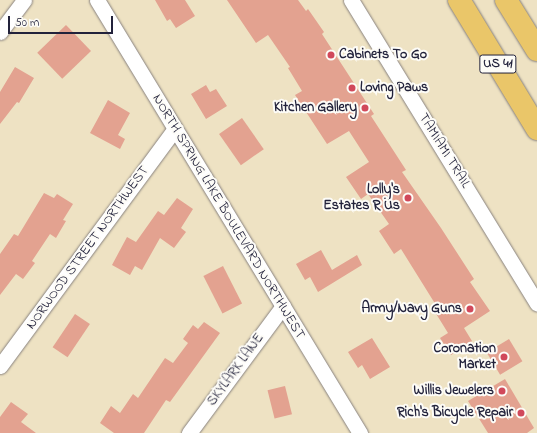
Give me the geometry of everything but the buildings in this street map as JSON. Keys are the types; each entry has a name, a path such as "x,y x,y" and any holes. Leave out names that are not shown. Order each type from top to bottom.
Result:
{"main road":[{"name":"US 41","path":"459,0 537,129"},
{"name":"US 41","path":"506,0 537,50"}],"street":[{"path":"0,32 24,0"},
{"name":"NORTH SPRING LAKE BOULEVARD NORTHWEST","path":"97,0 360,433"},
{"name":"TAMIAMI TRAIL","path":"351,0 537,303"},
{"name":"NORWOOD STREET NORTHWEST","path":"0,366 175,129"},
{"name":"SKYLARK LANE","path":"189,433 283,306"}],"place":[{"name":"Cabinets To Go","path":"331,55"},
{"name":"Loving Paws","path":"352,88"},
{"name":"Kitchen Gallery","path":"365,108"},
{"name":"Lolly's Estates R Us","path":"408,198"},
{"name":"Army/Navy Guns","path":"470,309"},
{"name":"Coronation Market","path":"504,357"},
{"name":"Willis Jewelers","path":"502,391"},
{"name":"Rich's Bicycle Repair","path":"521,413"}]}
